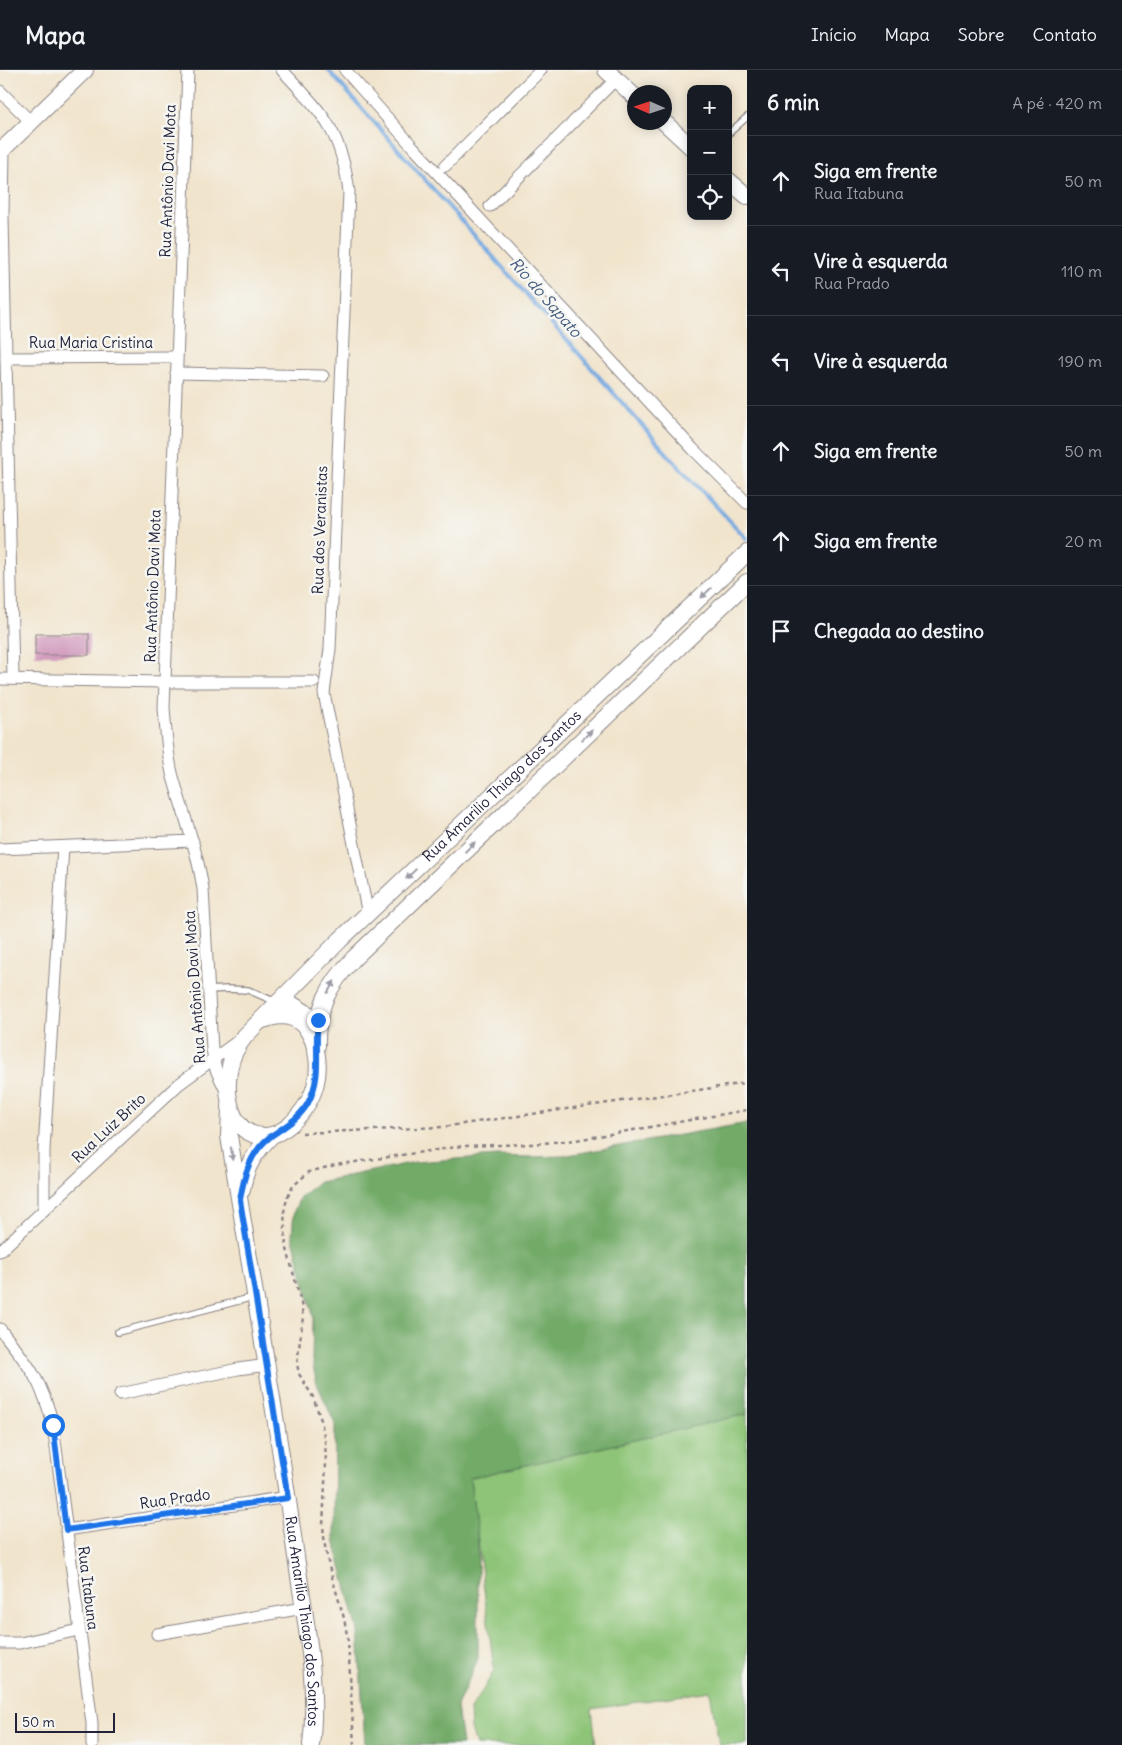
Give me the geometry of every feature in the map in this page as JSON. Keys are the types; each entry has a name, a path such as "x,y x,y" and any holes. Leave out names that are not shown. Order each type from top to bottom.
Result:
{"main road":[{"path":"1,149 85,70"},
{"path":"611,75 627,90"},
{"path":"672,129 687,142"},
{"path":"732,183 747,196"},
{"name":"Rua Amarilio Thiago dos Santos","path":"260,1021 368,915 744,556"},
{"name":"Rua Amarilio Thiago dos Santos","path":"317,1050 318,1020 324,999 332,984 354,958 747,582"},
{"path":"278,1003 293,1005 318,1020"},
{"path":"282,1016 296,1020 306,1029 317,1050 318,1068 316,1083 310,1100 299,1116 288,1126 273,1135 254,1134 246,1130 233,1116 229,1101 230,1065 239,1044 260,1021 282,1016"},
{"name":"Rua Amarilio Thiago dos Santos","path":"229,1101 230,1136 288,1498 303,1608 313,1688 314,1723 312,1745"},
{"name":"Rua Amarilio Thiago dos Santos","path":"240,1200 243,1182 251,1158 273,1135"}],"street":[{"name":"Rua Antônio Davi Mota","path":"188,70 164,708 173,776 194,841 203,889 214,1060 216,1070 229,1101"},
{"name":"Rua dos Veranistas","path":"282,70 317,107 330,125 339,143 346,166 349,192 330,649 324,693 368,915"},
{"path":"345,70 693,449 747,503"},
{"path":"445,166 541,70"},
{"path":"490,206 611,75"},
{"path":"0,91 31,122"},
{"path":"1,149 12,679"},
{"name":"Rua Maria Cristina","path":"6,358 176,357"},
{"path":"176,373 323,376"},
{"path":"0,679 314,682"},
{"path":"0,849 194,841"},
{"path":"44,1209 44,1150 62,847"},
{"name":"Rua Luiz Brito","path":"0,1251 178,1084 245,1036"},
{"name":"Rua Itabuna","path":"0,1329 29,1366 40,1384 47,1401 53,1425 92,1723 92,1745"},
{"path":"120,1394 238,1369 267,1366"},
{"name":"Rua Prado","path":"66,1530 288,1498"},
{"path":"157,1634 303,1608"},
{"path":"0,1642 20,1643 79,1630"}],"lane":[{"path":"732,130 747,117"},
{"path":"208,990 248,990 278,1003"},
{"path":"118,1332 256,1297"}],"path":[{"path":"273,1135 442,1127 747,1082"},
{"path":"354,1745 348,1641 344,1618 325,1546 323,1526 325,1441 321,1420 313,1397 299,1374 297,1364 303,1317 301,1302 286,1245 284,1212 287,1198 293,1186 309,1172 335,1165 463,1146 576,1140 747,1110"}],"green space":[{"path":"747,1123 747,1414 470,1478 478,1542 478,1659 457,1706 462,1745 365,1745 358,1631 334,1540 335,1424 317,1384 312,1361 313,1315 292,1235 294,1211 300,1197 319,1182 415,1162 497,1156 563,1156"},
{"path":"747,1414 747,1745 719,1745 710,1691 592,1709 596,1745 476,1745 471,1729 470,1709 494,1670 470,1478"}],"building":[{"path":"35,634 89,634 89,655 35,655"}],"waterway":[{"name":"Rio do Sapato","path":"328,70 670,457 747,539"}],"route":[{"path":"53,1425 66,1530 288,1498 240,1200 246,1170 251,1158 258,1148 272,1135 288,1126 299,1116 307,1106 312,1095 318,1068 316,1032 318,1020"}]}
